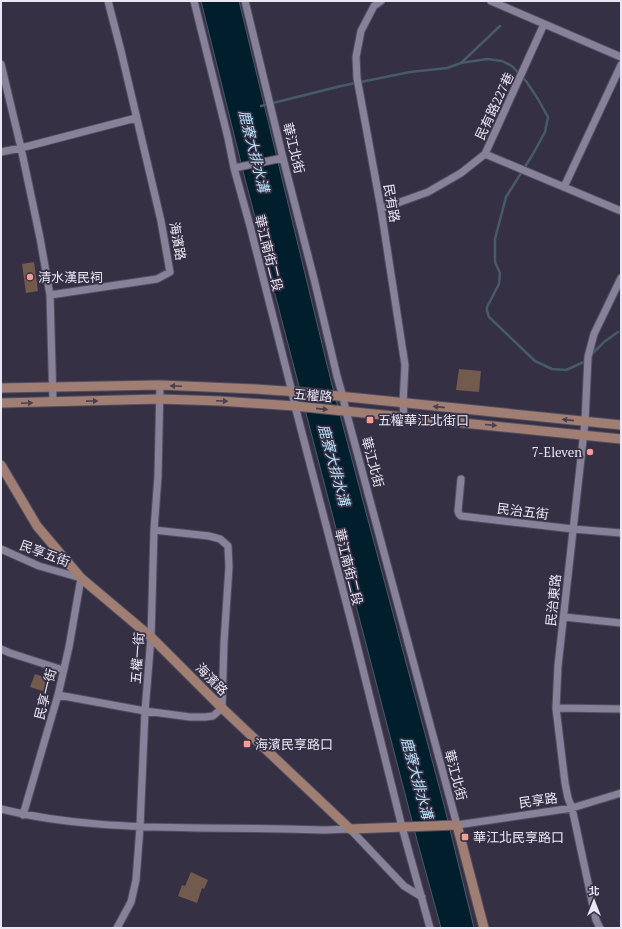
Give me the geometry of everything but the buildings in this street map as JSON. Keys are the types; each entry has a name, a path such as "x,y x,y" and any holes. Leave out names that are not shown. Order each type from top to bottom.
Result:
{"street":[{"name":"海濱路","path":"50,295 157,279 170,272 161,221 108,1"},
{"name":"華江南街二段","path":"194,1 228,138 296,392 402,827 430,928"},
{"name":"華江北街","path":"245,1 281,158 314,279 337,376 343,411 484,928"},
{"name":"民有路","path":"381,1 372,3 361,31 356,57 357,78 381,209 405,365 403,403 404,417"},
{"path":"491,1 621,57"},
{"name":"民有路227巷","path":"381,209 428,192 461,173 485,154 544,24"},
{"path":"1,64 21,148 40,238 50,295 53,402"},
{"path":"564,187 621,65"},
{"path":"1,152 136,118"},
{"path":"485,154 621,211"},
{"path":"237,167 281,158"},
{"name":"民治東路","path":"600,928 596,920 572,808 565,783 556,708 558,666 585,422 588,357 594,334 621,278"},
{"name":"五權路","path":"1,388 160,385 255,389 621,425"},
{"name":"五權一街","path":"117,928 131,902 136,880 145,711 151,637 154,530 158,476 160,385"},
{"name":"五權路","path":"1,403 160,399 227,401 621,439"},
{"name":"海濱路","path":"1,465 37,526 81,578 151,637 222,708 350,829 404,886 422,897"},
{"name":"民治五街","path":"461,479 458,511 461,516 621,533"},
{"path":"58,695 145,711 190,717 213,716 222,708 224,642 229,566 228,546 220,540 209,536 154,530"},
{"name":"民享五街","path":"1,549 39,566 81,578"},
{"name":"民享一街","path":"23,815 58,695 69,647 81,578"},
{"path":"564,617 621,623"},
{"path":"1,649 64,670"},
{"path":"556,708 621,709"},
{"name":"民享路","path":"457,825 572,808 621,793"},
{"path":"1,809 23,815 89,823 140,827 326,830 457,825"}],"water":[{"name":"鹿寮大排水溝","path":"201,1 239,1 331,381 444,805 474,928 441,928 243,171"}],"waterway":[{"path":"461,63 500,26"},
{"path":"261,106 341,86 410,72 447,68 461,63 487,59 502,61 512,66 526,81 548,117 545,132 506,197 495,239 495,262 500,273 499,284 487,307 487,311 489,317 535,361 552,369 566,370 586,360"},
{"path":"591,355 604,342 618,332"}],"place":[{"name":"清水漢民祠","path":"30,277"},
{"name":"五權華江北街口","path":"370,420"},
{"name":"7-Eleven","path":"590,452"},
{"name":"海濱民享路口","path":"247,744"},
{"name":"華江北民享路口","path":"465,837"}]}
